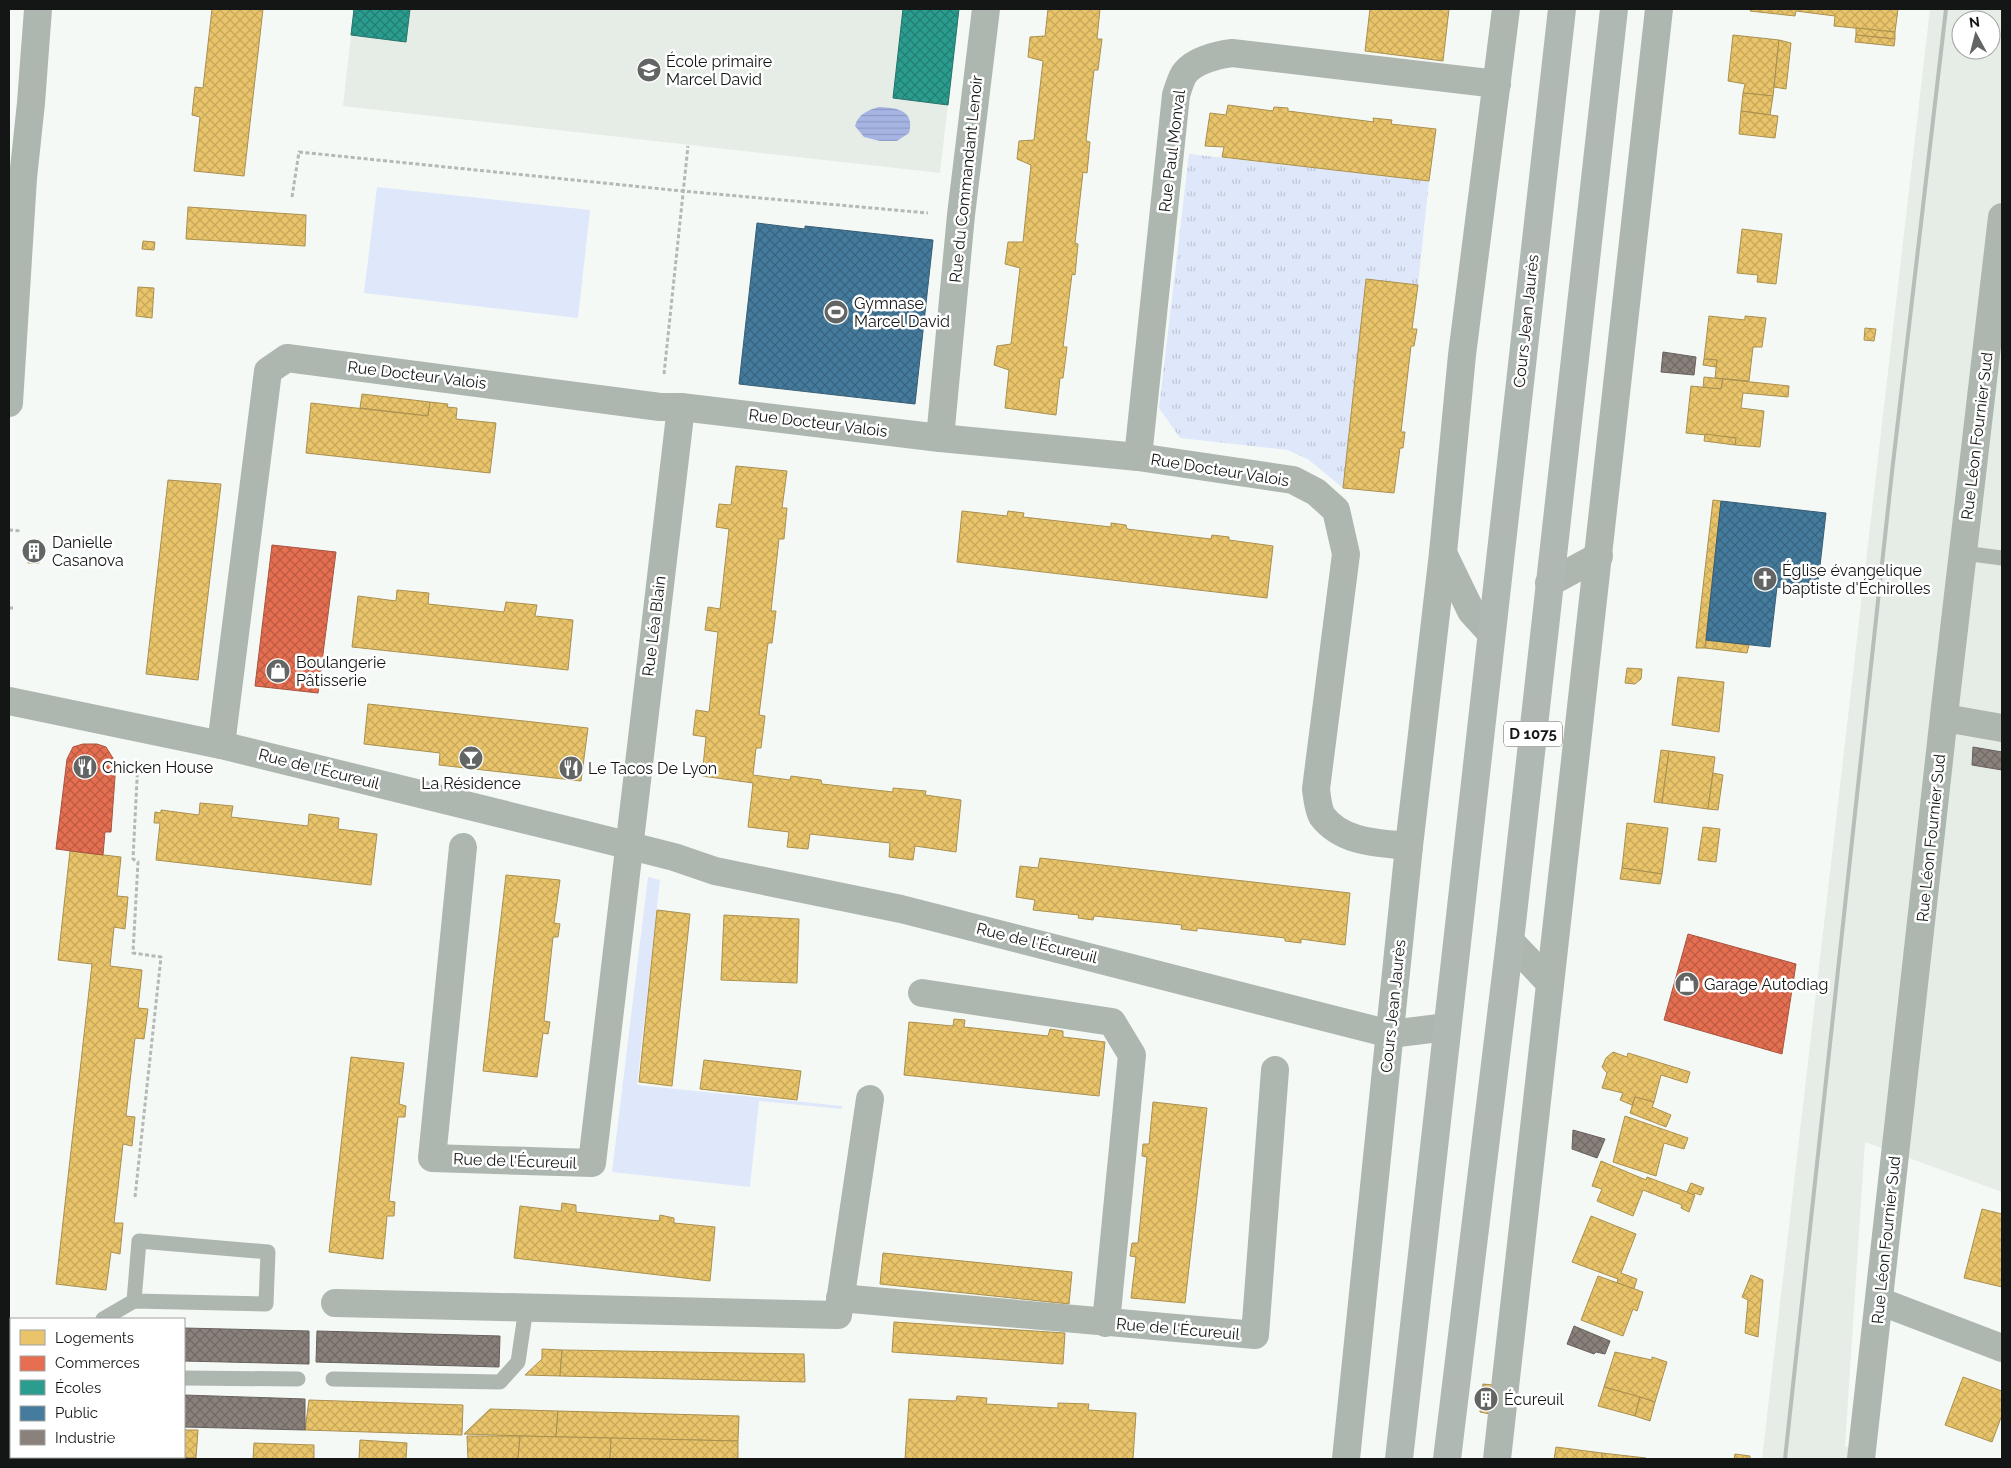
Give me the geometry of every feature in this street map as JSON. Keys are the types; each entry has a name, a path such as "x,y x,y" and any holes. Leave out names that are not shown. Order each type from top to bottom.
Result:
{"main road":[{"name":"Cours Jean Jaurès","path":"1399,1459 1562,9"},
{"name":"D 1075","path":"1446,1459 1510,941 1614,9"}],"street":[{"path":"9,403 23,178 38,9"},
{"name":"Rue du Commandant Lenoir","path":"940,438 961,215 986,9"},
{"name":"Cours Jean Jaurès","path":"1346,1459 1462,355 1506,9"},
{"path":"1497,1459 1659,9"},
{"name":"Rue Paul Monval","path":"1138,457 1176,95 1184,74 1200,62 1216,55 1232,53 1497,84"},
{"name":"Rue Léon Fournier Sud","path":"1861,1459 2002,217"},
{"name":"Rue Docteur Valois","path":"221,745 268,371 287,358 670,407 940,438 1138,457 1293,480 1316,492 1336,510 1346,554 1316,789 1321,814 1337,830 1366,842 1409,846"},
{"name":"Rue Léa Blain","path":"628,846 670,407"},
{"path":"1442,553 1471,611 1491,633"},
{"path":"1549,583 1599,556"},
{"name":"Rue de l'Écureuil","path":"9,701 221,745 674,857 715,871 901,909 1390,1034 1447,1027"},
{"path":"1945,718 2002,728"},
{"name":"Rue de l'Écureuil","path":"463,847 432,1158 592,1163 628,846"},
{"path":"1510,941 1550,983"},
{"name":"Rue de l'Écureuil","path":"922,993 1112,1022 1132,1055 1106,1323"},
{"name":"Rue de l'Écureuil","path":"840,1298 1255,1335 1275,1070"},
{"path":"335,1303 838,1315 870,1099"},
{"path":"1879,1301 2002,1348"}],"lane":[{"path":"1963,553 2002,558"},
{"path":"105,1318 134,1301 266,1304 268,1252 139,1241 134,1301"},
{"path":"333,1379 500,1382 518,1362 526,1308"},
{"path":"185,1378 298,1379"}],"path":[{"path":"670,407 675,282 682,191 688,146"},
{"path":"292,197 299,152 682,191 961,215"},
{"path":"9,530 21,531"},
{"path":"9,608 15,608"},
{"path":"136,1197 161,957 133,953 138,862 132,859 139,752"}],"shaded area":[{"name":"École primaire Marcel David","path":"354,9 959,9 940,173 343,106"},
{"path":"1930,9 2002,9 2002,1192 1865,1142 1845,1446 1880,1459 1762,1459"}],"green space":[{"path":"1189,154 1429,181 1418,285 1366,280 1343,488 1309,460 1288,450 1180,438 1159,408"},
{"path":"377,187 590,210 578,318 364,293"},
{"path":"648,877 660,880 637,1085 842,1106 842,1109 759,1101 750,1187 612,1172"}],"water":[{"path":"879,107 892,108 907,115 910,125 909,133 897,141 880,141 864,137 855,126 858,118 864,113"}],"building: Logements":[{"path":"212,9 263,9 244,176 194,171 200,117 192,115 195,87 203,88"},
{"path":"1048,9 1100,9 1097,39 1102,39 1098,70 1094,70 1086,141 1090,142 1087,173 1083,172 1075,243 1078,244 1075,275 1072,274 1063,347 1067,347 1063,378 1060,378 1056,415 1005,408 1009,370 994,365 997,346 1011,344 1020,268 1005,264 1008,242 1023,242 1031,165 1017,159 1019,141 1034,140 1043,61 1028,57 1030,37 1045,36"},
{"path":"1370,9 1449,9 1443,61 1365,51"},
{"path":"1751,9 1898,9 1895,32 1834,26 1835,16 1796,11 1795,16 1750,11"},
{"path":"1856,28 1895,32 1895,39 1856,35"},
{"path":"1733,35 1779,40 1773,96 1743,93 1745,84 1728,81"},
{"path":"1856,35 1895,39 1894,46 1855,42"},
{"path":"1779,40 1791,43 1786,89 1774,87"},
{"path":"1743,93 1773,96 1770,115 1741,111"},
{"path":"1228,105 1273,111 1274,107 1288,108 1288,111 1374,122 1373,118 1392,120 1391,124 1436,129 1429,181 1222,157 1224,147 1205,146 1210,113 1226,115"},
{"path":"1741,111 1778,116 1775,138 1739,134"},
{"path":"188,207 306,215 305,246 186,239"},
{"path":"1742,229 1782,234 1776,284 1757,282 1758,275 1737,273"},
{"path":"143,241 155,242 154,250 142,249"},
{"path":"1366,279 1418,285 1412,329 1417,329 1414,346 1411,346 1401,432 1405,432 1403,448 1400,448 1394,493 1343,488"},
{"path":"138,287 154,288 152,318 136,316"},
{"path":"1709,316 1745,320 1745,316 1766,318 1762,347 1753,347 1749,381 1715,378 1717,360 1704,359"},
{"path":"1865,328 1876,329 1874,341 1864,340"},
{"path":"1704,359 1717,360 1716,367 1703,365"},
{"path":"1704,377 1723,379 1721,389 1703,388"},
{"path":"1723,379 1789,386 1788,397 1743,393 1741,408 1764,411 1760,447 1735,445 1736,438 1686,433 1691,386 1721,389"},
{"path":"362,394 430,402 428,416 360,408"},
{"path":"430,402 448,404 447,407 457,408 456,419 496,423 490,473 306,453 311,403 428,416"},
{"path":"1705,434 1736,438 1735,445 1704,441"},
{"path":"736,466 787,471 782,508 787,508 784,539 779,539 771,611 776,611 772,643 768,643 759,715 765,716 761,748 756,748 753,775 790,780 791,776 821,780 822,784 893,792 893,788 926,791 925,795 961,800 956,852 915,846 913,860 889,857 890,843 810,834 808,849 787,847 789,832 748,827 753,783 702,776 706,737 693,735 696,710 709,712 718,632 705,630 708,607 720,609 729,529 716,527 719,504 731,505"},
{"path":"168,480 221,484 198,680 146,674"},
{"path":"1713,500 1721,501 1705,648 1696,648"},
{"path":"962,511 1007,516 1008,511 1024,513 1023,517 1111,527 1111,523 1126,525 1127,529 1211,539 1212,535 1229,537 1229,540 1273,546 1267,598 957,562"},
{"name":"Danielle Casanova","path":"29,540 40,540 39,563 28,563"},
{"path":"397,590 429,593 428,604 504,612 506,602 537,605 535,616 573,620 568,670 352,647 358,596 396,601"},
{"path":"1706,640 1749,645 1747,653 1705,648"},
{"path":"1627,668 1642,669 1641,679 1635,684 1625,683"},
{"path":"1678,677 1724,682 1719,732 1672,725"},
{"path":"368,704 588,728 581,781 439,765 440,753 364,744"},
{"path":"1661,750 1669,751 1662,803 1654,802"},
{"path":"1669,751 1715,757 1708,809 1662,803"},
{"path":"1713,773 1723,775 1718,810 1708,809"},
{"path":"200,803 233,806 231,817 308,826 309,814 339,818 338,829 377,834 371,885 156,860 160,823 154,823 155,812 161,813 161,810 199,815"},
{"path":"1627,823 1668,828 1662,874 1622,868"},
{"path":"1703,827 1720,829 1716,862 1698,860"},
{"path":"70,851 121,857 117,896 128,897 125,929 114,927 110,966 142,970 138,1008 148,1009 144,1039 135,1038 126,1116 135,1117 132,1146 123,1144 114,1223 123,1223 120,1254 111,1252 106,1290 56,1284 92,964 58,960"},
{"path":"1040,858 1350,893 1345,945 1301,939 1301,943 1285,941 1285,938 1197,928 1197,931 1181,929 1182,925 1094,916 1093,920 1078,918 1079,915 1033,910 1035,900 1016,897 1020,866 1038,868"},
{"path":"1622,868 1662,874 1660,884 1620,879"},
{"path":"506,875 560,880 554,923 560,924 558,937 553,937 544,1021 550,1022 548,1034 543,1033 537,1077 483,1071"},
{"path":"657,910 690,914 672,1086 639,1082"},
{"path":"724,915 799,919 797,983 721,980"},
{"path":"954,1019 965,1020 964,1027 1048,1036 1050,1029 1063,1031 1063,1037 1105,1042 1099,1096 904,1075 909,1022 953,1026"},
{"path":"1613,1052 1627,1057 1628,1053 1690,1072 1687,1083 1661,1075 1654,1102 1635,1097 1632,1105 1620,1100 1623,1093 1602,1088 1607,1073 1602,1067 1606,1058"},
{"path":"351,1057 404,1063 399,1104 406,1106 405,1117 398,1117 389,1201 395,1202 394,1216 387,1216 383,1259 329,1252"},
{"path":"704,1060 801,1071 797,1100 700,1089"},
{"path":"1635,1097 1654,1102 1652,1107 1671,1115 1666,1127 1630,1113"},
{"path":"1153,1102 1207,1108 1185,1303 1131,1298 1136,1257 1130,1256 1132,1243 1138,1243 1147,1157 1142,1156 1143,1144 1149,1144"},
{"path":"1625,1116 1688,1138 1684,1149 1664,1143 1656,1176 1613,1162"},
{"path":"1601,1161 1646,1180 1647,1177 1695,1195 1689,1212 1681,1208 1682,1205 1643,1190 1633,1216 1597,1201 1602,1189 1592,1186"},
{"path":"1691,1183 1704,1188 1701,1195 1687,1192"},
{"path":"562,1203 576,1205 576,1212 659,1221 660,1215 674,1218 674,1223 715,1227 710,1281 514,1258 520,1206 561,1211"},
{"path":"1982,1209 2002,1214 2002,1287 1964,1278"},
{"path":"1591,1216 1636,1234 1621,1273 1637,1279 1634,1289 1617,1283 1618,1279 1572,1262"},
{"path":"883,1253 1072,1272 1069,1304 880,1284"},
{"path":"1751,1275 1763,1280 1758,1337 1745,1333 1748,1300 1742,1297"},
{"path":"1598,1276 1643,1292 1637,1311 1633,1309 1623,1336 1581,1320"},
{"path":"894,1322 1065,1333 1063,1364 892,1352"},
{"path":"542,1349 562,1350 560,1376 525,1375 542,1359"},
{"path":"562,1350 804,1354 805,1382 560,1376"},
{"path":"1615,1352 1652,1360 1652,1357 1667,1362 1655,1402 1604,1387"},
{"path":"1963,1377 2002,1391 2002,1415 1992,1442 1945,1425"},
{"name":"Écureuil","path":"1483,1384 1493,1385 1490,1414 1480,1412"},
{"path":"1604,1387 1640,1397 1635,1416 1598,1406"},
{"path":"957,1396 987,1398 986,1404 1058,1408 1058,1403 1089,1404 1088,1410 1136,1413 1133,1459 905,1459 909,1399 956,1401"},
{"path":"1640,1397 1655,1402 1650,1421 1635,1416"},
{"path":"309,1400 463,1405 462,1435 305,1430"},
{"path":"490,1409 558,1411 556,1437 464,1434"},
{"path":"558,1411 739,1416 738,1441 556,1437"},
{"path":"185,1430 198,1430 196,1458 185,1458"},
{"path":"467,1436 520,1436 518,1459 468,1459"},
{"path":"520,1436 611,1438 610,1459 518,1459"},
{"path":"611,1438 738,1441 738,1459 610,1459"},
{"path":"360,1440 407,1443 406,1459 359,1459"},
{"path":"254,1443 314,1445 314,1459 253,1459"},
{"path":"1556,1447 1602,1453 1602,1459 1554,1459"},
{"path":"1602,1453 1646,1458 1646,1459 1602,1459"},
{"path":"1735,1454 1750,1456 1750,1459 1734,1459"}],"building: Commerces":[{"path":"272,545 336,552 318,693 255,686"},
{"path":"83,744 97,744 106,747 116,763 111,832 105,832 103,855 56,849 67,759 73,747"},
{"path":"1688,934 1796,964 1782,1054 1664,1020"}],"building: Écoles":[{"path":"354,9 410,9 406,42 351,35"},
{"path":"903,9 959,9 948,105 893,98"}],"building: Public":[{"name":"Gymnase Marcel David","path":"757,223 805,229 805,226 933,240 915,404 739,384"},
{"name":"Église évangelique baptiste d'Échirolles","path":"1721,501 1826,513 1817,592 1777,587 1770,647 1706,640"}],"building: Industrie":[{"path":"1663,352 1696,357 1694,375 1661,372"},
{"path":"1973,747 2002,752 2002,770 1972,765"},
{"path":"1573,1130 1605,1139 1597,1158 1572,1149"},
{"path":"1574,1326 1610,1341 1605,1354 1596,1352 1594,1354 1567,1344"},
{"path":"185,1328 309,1331 309,1364 185,1361"},
{"path":"317,1331 500,1336 499,1367 316,1362"},
{"path":"9,1389 10,1389 10,1422"},
{"path":"185,1395 305,1399 305,1430 185,1427"}],"railway":[{"path":"1785,1459 1892,472 1946,9"}],"place":[{"name":"École primaire Marcel David","path":"649,70"},
{"name":"Gymnase Marcel David","path":"836,312"},
{"name":"Danielle Casanova","path":"34,551"},
{"name":"Église évangelique baptiste d'Échirolles","path":"1765,579"},
{"name":"Boulangerie Pâtisserie","path":"278,671"},
{"name":"La Résidence","path":"471,758"},
{"name":"Chicken House","path":"85,767"},
{"name":"Le Tacos De Lyon","path":"571,768"},
{"name":"Garage Autodiag","path":"1687,984"},
{"name":"Écureuil","path":"1486,1399"}]}
